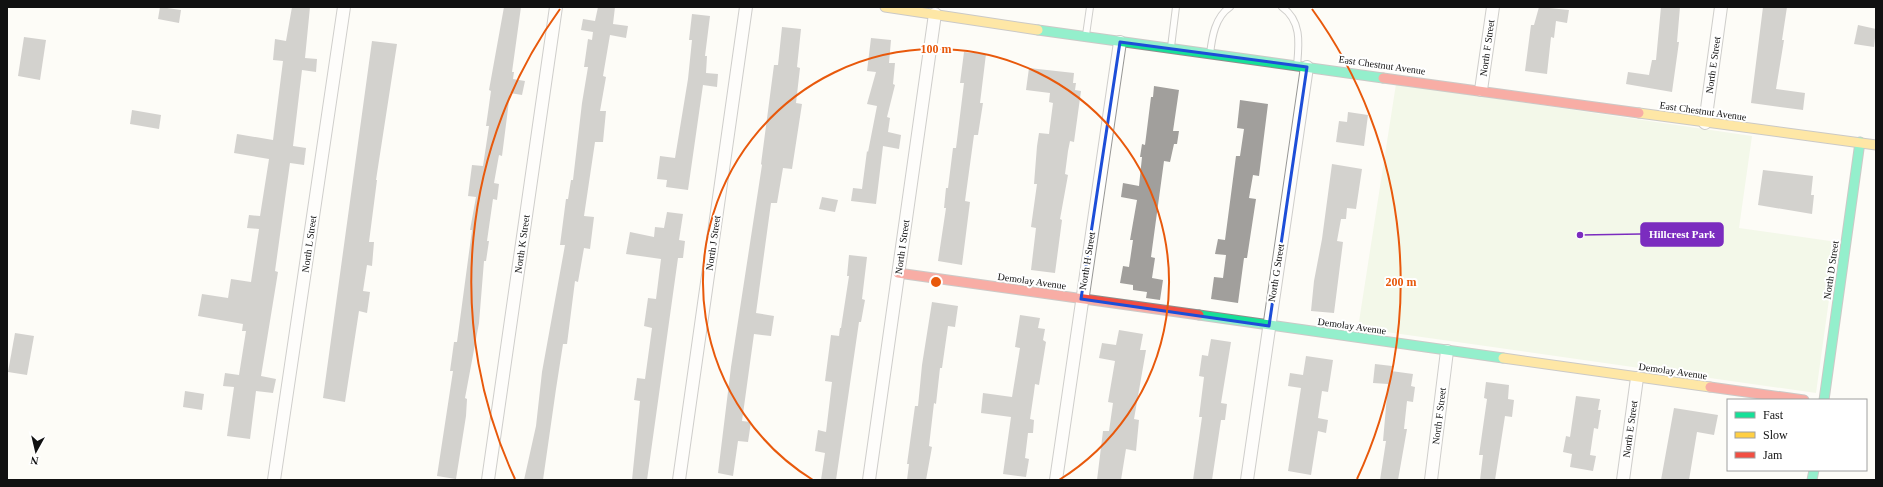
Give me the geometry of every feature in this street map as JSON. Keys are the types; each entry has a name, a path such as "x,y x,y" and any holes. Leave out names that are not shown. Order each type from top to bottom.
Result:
{"street":[{"name":"North L Street","path":"274,480 344,7"},
{"name":"North K Street","path":"488,480 556,7"},
{"name":"North J Street","path":"679,480 746,7"},
{"name":"East Chestnut Avenue","path":"885,7 1120,42 1481,90 1705,123 1876,145"},
{"name":"North F Street","path":"1481,90 1493,7"},
{"name":"North E Street","path":"1705,123 1721,7"},
{"name":"North I Street","path":"869,480 935,14"},
{"name":"North H Street","path":"1056,480 1081,299 1120,42"},
{"name":"North G Street","path":"1247,480 1302,66"},
{"name":"North D Street","path":"1824,399 1860,142"},
{"name":"Demolay Avenue","path":"898,273 1637,378 1796,399"},
{"name":"North F Street","path":"1431,480 1447,351"},
{"name":"North E Street","path":"1623,480 1637,378"}],"lane":[{"path":"1086,37 1090,7"},
{"path":"1170,48 1176,7"},
{"path":"1210,54 1214,29 1219,18 1230,7"},
{"path":"1282,7 1294,19 1300,38 1302,66"}],"highlighted area":[{"path":"1120,42 1307,67 1269,326 1081,299"}],"green space":[{"path":"1396,84 1752,136 1739,228 1837,242 1816,393 1358,328"}],"building":[{"path":"160,7 181,10 179,23 158,19"},
{"path":"292,7 310,7 305,58 317,59 316,72 302,70 293,146 306,148 304,165 290,163 275,271 278,272 261,376 276,379 273,393 256,391 250,439 227,436 234,387 223,386 225,373 239,375 246,331 242,331 243,324 198,316 202,294 228,298 231,279 251,282 259,229 247,228 249,215 260,216 269,159 234,153 237,134 273,140 283,61 273,60 275,39 286,41"},
{"path":"504,7 521,7 512,72 514,72 513,79 525,81 522,95 510,93 502,156 499,155 494,183 499,184 497,200 493,199 487,241 489,241 486,261 484,261 479,323 465,398 467,399 466,416 456,479 437,476 453,371 450,371 454,342 457,342 472,230 470,230 476,197 468,196 472,165 483,166 489,126 486,126 491,91 489,90"},
{"path":"598,7 615,7 613,24 628,26 626,38 610,35 603,76 606,77 600,111 606,111 603,142 595,142 584,216 594,217 590,249 584,248 578,282 575,281 567,344 563,344 543,480 524,480 536,426 542,372 565,245 560,245 566,199 568,199 571,180 573,180 582,103 588,67 584,67 588,39 592,40 593,32 581,30 583,19 595,21"},
{"path":"1539,7 1569,10 1567,23 1556,21 1554,38 1551,37 1547,74 1525,71 1531,25 1534,25"},
{"path":"1661,7 1680,7 1677,42 1679,42 1672,92 1626,84 1628,72 1649,75 1652,60 1656,60"},
{"path":"1763,7 1787,7 1782,40 1784,40 1776,89 1805,93 1803,110 1751,103"},
{"path":"692,14 710,16 705,56 707,56 706,73 718,74 717,87 703,85 688,190 666,187 667,180 657,179 660,156 675,158 688,79 692,40 689,40"},
{"path":"1858,25 1876,29 1874,47 1854,44"},
{"path":"782,27 801,29 797,67 800,68 796,103 802,104 792,169 783,168 777,203 771,203 756,313 774,316 771,336 754,334 742,421 751,422 748,442 738,441 733,476 718,473 731,367 762,165 774,65 778,65"},
{"path":"24,37 46,40 40,80 18,76"},
{"path":"871,38 891,40 889,63 895,63 893,84 895,85 887,117 890,118 888,132 901,135 899,149 883,146 876,204 851,201 853,188 862,189 867,151 868,152 877,106 867,104 876,72 867,71"},
{"path":"372,41 397,44 376,180 369,242 374,242 372,266 367,265 363,291 370,292 367,313 359,311 345,402 323,398"},
{"path":"964,52 986,54 980,103 983,103 978,135 974,135 965,201 970,202 962,265 938,261 946,208 944,208 946,188 948,188 953,148 956,148 964,83 960,83"},
{"path":"1029,68 1074,73 1073,83 1076,83 1075,90 1081,91 1074,142 1070,141 1068,151 1065,174 1068,175 1060,219 1062,220 1055,273 1031,270 1036,228 1031,227 1037,184 1034,184 1037,146 1039,133 1049,134 1053,103 1049,102 1050,93 1026,90"},
{"path":"1154,86 1179,90 1173,131 1179,131 1177,144 1174,144 1170,162 1164,161 1151,257 1155,258 1152,278 1163,280 1160,300 1146,298 1147,292 1133,290 1133,285 1120,283 1123,266 1129,267 1133,240 1130,240 1137,200 1121,197 1123,183 1139,186 1142,157 1140,157 1142,144 1145,145 1151,97 1153,97"},
{"path":"1240,100 1268,104 1259,176 1253,175 1249,198 1256,199 1247,258 1244,258 1238,303 1211,299 1214,277 1223,278 1226,255 1215,254 1218,239 1225,240 1236,156 1240,156 1244,129 1237,128"},
{"path":"132,110 161,115 159,129 130,124"},
{"path":"1348,112 1368,115 1364,146 1336,142 1339,121 1347,122"},
{"path":"1332,164 1362,169 1356,209 1347,208 1346,219 1341,219 1337,241 1343,242 1334,313 1311,311 1314,281 1322,239"},
{"path":"1763,170 1813,176 1811,195 1814,195 1812,214 1758,205"},
{"path":"822,197 838,200 835,212 819,209"},
{"path":"667,212 683,214 679,240 685,241 683,258 678,258 647,480 632,480 640,401 634,400 637,378 645,379 652,328 644,326 648,298 656,299 661,259 626,254 630,232 654,237 655,227 664,228"},
{"path":"849,255 867,257 862,299 865,300 861,322 859,322 836,480 821,480 825,453 815,451 818,430 826,432 832,382 825,381 831,335 839,336 841,328 849,276 847,276"},
{"path":"932,302 958,306 955,327 948,326 942,368 940,368 929,446 932,447 926,480 907,480 909,464 907,464 915,406 918,406 922,365"},
{"path":"1020,315 1040,318 1038,328 1045,329 1043,340 1046,342 1039,385 1035,384 1030,419 1034,420 1033,433 1028,433 1025,458 1029,459 1026,477 1003,474 1011,417 981,413 983,393 1012,397 1020,348 1015,347"},
{"path":"1119,330 1143,334 1140,350 1146,350 1134,419 1139,420 1136,451 1126,449 1121,480 1097,480 1103,431 1109,431 1113,403 1108,402 1115,361 1099,358 1102,343 1116,345"},
{"path":"15,333 34,336 27,375 8,372"},
{"path":"1211,339 1231,342 1221,403 1227,404 1225,420 1221,420 1212,480 1193,480 1202,417 1199,417 1204,377 1199,376 1202,355 1208,356"},
{"path":"1306,356 1333,360 1328,392 1322,391 1318,418 1328,420 1326,433 1318,431 1311,475 1288,471 1301,388 1288,386 1290,373 1303,375"},
{"path":"1375,364 1392,366 1391,371 1413,374 1411,386 1415,387 1413,402 1407,401 1404,429 1407,429 1398,480 1380,480 1386,441 1383,441 1388,384 1373,383"},
{"path":"1486,382 1509,385 1508,399 1514,400 1512,417 1505,416 1495,480 1480,480 1483,455 1479,455 1487,399 1484,398"},
{"path":"185,391 204,394 202,410 183,407"},
{"path":"1576,396 1600,399 1598,410 1601,410 1598,429 1594,428 1590,455 1596,456 1593,471 1570,467 1572,454 1563,452 1566,436 1570,437"},
{"path":"1674,408 1718,415 1714,435 1697,432 1689,480 1661,480"}],"traffic: fast":[{"path":"1038,30 1383,78"},
{"path":"1824,399 1860,142"},
{"path":"1199,315 1503,358"},
{"path":"1812,480 1814,471"}],"traffic: slow":[{"path":"885,7 1038,30"},
{"path":"1639,113 1876,145"},
{"path":"1503,358 1710,387"}],"traffic: jam":[{"path":"1383,78 1639,113"},
{"path":"898,273 1199,315"},
{"path":"1710,387 1797,399"}],"place":[{"name":"Hillcrest Park","path":"1580,235"}]}
